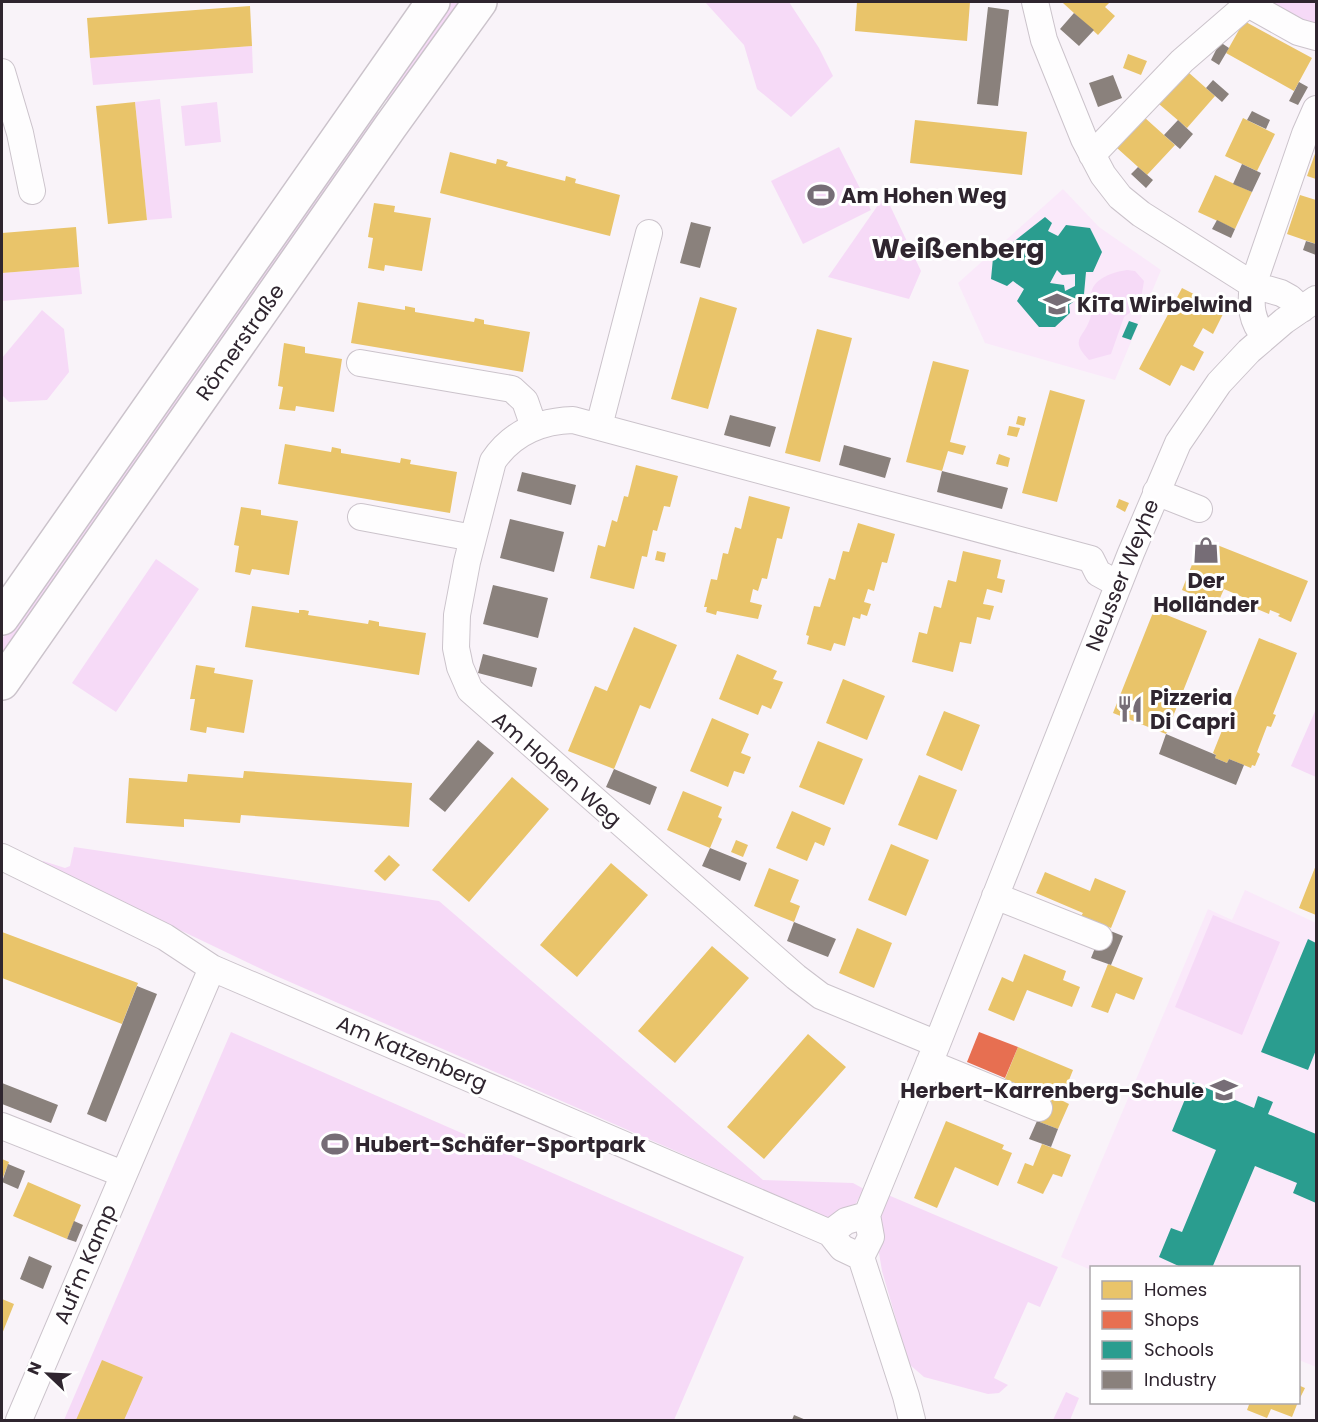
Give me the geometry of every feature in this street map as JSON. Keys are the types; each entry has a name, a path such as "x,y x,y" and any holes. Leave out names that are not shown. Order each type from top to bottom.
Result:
{"main road":[{"name":"Römerstraße","path":"2,618 433,2"},
{"name":"Römerstraße","path":"2,683 397,117 480,2"}],"street":[{"path":"1035,2 1044,40 1092,155 1103,175 1120,197 1141,214 1254,285 1310,304"},
{"path":"1092,155 1182,61 1248,4 1298,32 1317,37"},
{"path":"2,72 20,133 32,191"},
{"path":"1264,337 1253,316 1251,302 1254,285 1305,134 1317,109"},
{"path":"599,426 649,233"},
{"name":"Neusser Weyhe","path":"861,1257 870,1237 867,1215 1118,584 1178,443 1191,421 1219,384 1264,337 1310,304"},
{"path":"360,363 512,389 525,401 534,427"},
{"name":"Am Hohen Weg","path":"933,1053 821,996 796,977 470,690 460,667 455,634 473,538 493,461 500,450 511,440 534,427 553,421 573,420 1091,559"},
{"path":"1156,492 1198,509"},
{"path":"361,517 473,538"},
{"path":"1118,584 1098,573 1091,559 1105,550 1116,549 1131,553"},
{"name":"Am Katzenberg","path":"2,857 165,937 212,968 830,1233 842,1248 861,1257"},
{"path":"995,896 1099,937"},
{"name":"Auf'm Kamp","path":"19,1420 212,968"},
{"path":"933,1053 1039,1108"},
{"path":"2,1126 123,1174"},
{"path":"830,1233 846,1221 867,1215"},
{"path":"861,1257 912,1420"}],"shaded area":[{"path":"447,2 464,2 391,103 380,96"},
{"path":"705,2 789,2 819,48 833,76 791,117 757,89 744,45"},
{"path":"1261,2 1316,2 1316,30"},
{"path":"252,46 253,73 93,85 90,58"},
{"path":"160,99 172,218 147,220 135,102"},
{"path":"217,102 221,142 185,146 181,106"},
{"path":"372,108 383,116 2,663 2,639"},
{"name":"Am Hohen Weg","path":"839,147 871,210 803,244 771,181"},
{"name":"KiTa Wirbelwind","path":"1063,189 1099,227 1161,270 1115,380 985,343 958,283"},
{"path":"885,195 921,271 909,299 828,277"},
{"path":"79,267 82,294 2,301 2,273"},
{"path":"1127,270 1135,271 1144,281 1140,305 1124,317 1111,354 1089,360 1080,348 1079,339 1091,316 1092,289 1104,277"},
{"path":"42,310 64,329 69,372 47,400 9,402 2,395 2,358"},
{"path":"156,559 199,589 116,712 72,683"},
{"path":"1316,709 1316,777 1291,766"},
{"path":"74,847 439,901 763,1180 853,1183 864,1189 855,1205 828,1219 809,1216 760,1188 274,975 42,864 43,861 65,868 70,866"},
{"name":"Herbert-Karrenberg-Schule","path":"1245,890 1316,923 1316,1367 1300,1360 1300,1266 1090,1266 1090,1270 1061,1257 1208,909 1232,920"},
{"path":"1213,915 1280,942 1242,1035 1175,1007"},
{"name":"Hubert-Schäfer-Sportpark","path":"231,1032 744,1257 674,1420 64,1420"},
{"path":"888,1195 1058,1267 1040,1307 1028,1302 994,1378 1008,1385 999,1393 988,1394 924,1377 909,1364 882,1271 878,1247 880,1216"},
{"path":"1066,1392 1079,1398 1070,1420 1053,1420"}],"building: Homes":[{"path":"857,2 970,2 967,41 855,31"},
{"path":"1064,2 1110,2 1105,7 1115,16 1098,35"},
{"path":"250,6 252,46 90,58 87,18"},
{"path":"1244,21 1312,58 1294,91 1226,53"},
{"path":"1128,54 1147,61 1141,75 1123,68"},
{"path":"1188,72 1215,96 1187,128 1159,104"},
{"path":"135,102 147,220 108,224 96,106"},
{"path":"1144,117 1175,145 1147,175 1117,148"},
{"path":"1243,118 1275,134 1257,171 1225,156"},
{"path":"915,120 1027,132 1022,175 910,163"},
{"path":"1316,151 1316,179 1307,176"},
{"path":"450,152 496,164 497,159 502,160 508,162 506,166 565,181 566,176 576,179 575,183 620,195 610,236 440,193"},
{"path":"1215,175 1252,192 1235,229 1198,212"},
{"path":"1300,195 1316,200 1316,244 1287,234"},
{"path":"374,203 395,206 394,212 431,218 422,271 385,265 384,271 368,268 373,238 368,237"},
{"path":"76,227 79,267 2,273 2,233"},
{"path":"1182,288 1225,310 1213,334 1203,328 1193,346 1204,352 1194,371 1181,365 1170,386 1139,369"},
{"path":"700,297 737,308 708,409 671,399"},
{"path":"358,302 405,310 405,306 415,308 415,312 474,322 475,318 484,320 484,324 530,332 523,372 351,343"},
{"path":"817,329 852,338 820,462 785,453"},
{"path":"284,343 305,347 305,353 342,359 334,412 296,406 295,411 279,409 283,387 278,386"},
{"path":"933,361 969,370 950,442 966,446 963,455 948,451 942,471 906,462"},
{"path":"1050,390 1085,400 1057,502 1022,493"},
{"path":"1018,416 1026,418 1024,426 1016,424"},
{"path":"1009,426 1020,428 1017,437 1007,435"},
{"path":"285,444 331,452 332,447 341,449 341,453 400,463 401,458 411,460 410,464 457,472 450,513 278,484"},
{"path":"999,454 1010,458 1008,467 996,464"},
{"path":"636,465 678,476 670,507 664,506 657,531 653,530 647,557 642,556 634,589 590,578 598,545 605,547 612,520 617,522 624,496 628,497"},
{"path":"749,496 790,507 782,539 777,538 767,579 762,578 758,591 753,589 750,602 762,605 758,619 717,611 716,615 706,612 707,607 704,607 711,579 717,580 723,553 728,554 735,527 741,529"},
{"path":"1119,499 1129,503 1125,512 1116,507"},
{"path":"241,507 261,510 261,515 298,521 289,575 252,569 250,575 235,572 239,546 234,545"},
{"path":"858,523 895,534 887,563 882,562 874,591 868,589 864,602 871,604 867,616 861,614 860,619 853,617 845,646 834,643 831,651 807,644 809,636 806,635 814,606 820,607 829,578 835,580 843,551 849,552"},
{"path":"1202,539 1308,581 1291,622 1270,610 1269,614 1245,604 1247,599 1224,589 1217,605 1182,590"},
{"path":"657,551 666,553 664,562 655,560"},
{"path":"963,551 1001,560 997,578 1005,580 1002,593 987,589 983,604 994,606 990,620 977,617 971,644 960,642 953,672 912,662 919,632 927,634 934,606 941,608 948,580 956,582"},
{"path":"252,606 299,613 299,610 304,610 309,611 308,615 368,624 369,620 379,622 379,626 426,633 419,675 245,647"},
{"path":"1154,610 1207,631 1166,734 1113,713"},
{"path":"634,627 677,645 650,709 640,705 614,769 568,751 595,686 607,691"},
{"path":"1259,638 1297,653 1273,714 1276,715 1271,727 1267,726 1257,752 1260,754 1255,766 1252,765 1251,768 1229,759 1227,763 1215,758 1216,755 1213,753"},
{"path":"737,654 777,671 773,679 783,682 771,709 762,705 758,715 719,699"},
{"path":"196,665 215,668 214,673 253,680 244,733 207,727 206,733 190,730 195,699 190,699"},
{"path":"843,679 885,696 867,740 826,723"},
{"path":"944,711 980,725 962,771 926,755"},
{"path":"712,718 749,734 741,753 751,757 744,774 734,771 728,787 690,771"},
{"path":"818,741 863,759 844,805 799,787"},
{"path":"244,771 412,783 409,827 241,815 240,823 184,819 184,827 126,823 129,778 187,782 188,774 243,778"},
{"path":"919,775 957,790 937,840 898,825"},
{"path":"512,777 549,809 469,902 432,870"},
{"path":"683,791 722,807 718,817 722,819 710,848 667,830"},
{"path":"792,811 831,828 824,846 815,842 807,861 776,848"},
{"path":"736,840 748,845 743,857 731,852"},
{"path":"891,844 929,860 906,916 868,900"},
{"path":"389,855 400,865 385,881 374,871"},
{"path":"611,863 648,895 577,977 540,945"},
{"path":"1316,865 1316,915 1299,908"},
{"path":"769,868 799,880 790,902 800,906 794,922 754,906"},
{"path":"1045,872 1090,891 1095,878 1126,891 1111,928 1081,916 1083,913 1036,893"},
{"path":"857,928 892,943 874,988 839,973"},
{"path":"2,932 138,983 122,1024 2,978"},
{"path":"712,946 749,978 675,1063 638,1031"},
{"path":"1024,954 1066,971 1063,980 1080,987 1072,1007 1027,990 1014,1021 988,1010 1002,977 1013,982"},
{"path":"1108,964 1143,978 1134,1000 1116,993 1108,1013 1091,1007"},
{"path":"808,1034 846,1067 764,1159 727,1127"},
{"path":"1018,1047 1073,1070 1061,1100 1069,1104 1058,1129 1037,1121 1047,1096 1005,1079"},
{"path":"946,1121 1004,1145 1002,1149 1012,1153 998,1186 955,1167 937,1208 914,1198"},
{"path":"1042,1144 1071,1155 1062,1177 1053,1174 1043,1194 1017,1183 1025,1163 1033,1166"},
{"path":"2,1159 9,1162 2,1180"},
{"path":"28,1182 81,1205 67,1239 13,1216"},
{"path":"2,1299 14,1304 2,1334"},
{"path":"102,1360 143,1377 124,1420 76,1420"},
{"path":"1300,1386 1305,1388 1300,1398"},
{"path":"1249,1404 1297,1404 1292,1417 1271,1409 1267,1418 1247,1410"}],"building: Shops":[{"path":"979,1032 1018,1047 1005,1078 967,1062"}],"building: Schools":[{"path":"1045,217 1052,223 1048,231 1058,236 1066,225 1090,228 1102,252 1093,272 1086,272 1084,294 1069,305 1070,313 1055,327 1039,327 1017,301 1024,289 1013,281 1007,286 991,279 993,258","holes":["1057,270 1062,275 1075,274 1075,286 1065,291 1064,285 1050,283"]},
{"path":"1129,321 1138,324 1131,340 1122,337"},
{"path":"1308,939 1316,943 1316,1050 1308,1070 1261,1052"},
{"path":"1192,1082 1254,1108 1258,1096 1273,1102 1268,1114 1316,1134 1316,1203 1293,1193 1297,1183 1255,1166 1213,1266 1179,1266 1159,1257 1171,1228 1182,1232 1216,1150 1172,1131"}],"building: Industry":[{"path":"988,7 1009,10 998,106 977,104"},
{"path":"1074,13 1094,30 1079,46 1060,29"},
{"path":"1220,42 1229,48 1219,65 1211,60"},
{"path":"1113,75 1122,98 1098,107 1089,83"},
{"path":"1213,80 1229,94 1222,102 1206,88"},
{"path":"1299,82 1308,87 1298,105 1289,101"},
{"path":"1252,111 1270,120 1266,129 1247,120"},
{"path":"1178,120 1193,134 1180,149 1164,135"},
{"path":"1242,164 1261,173 1252,192 1233,184"},
{"path":"1138,167 1153,180 1146,188 1131,174"},
{"path":"1217,220 1235,229 1231,238 1212,229"},
{"path":"691,222 711,227 700,268 680,263"},
{"path":"1306,241 1316,244 1316,255 1303,250"},
{"path":"730,415 776,427 770,447 724,435"},
{"path":"844,445 891,458 885,478 839,465"},
{"path":"942,471 1008,488 1002,509 937,492"},
{"path":"522,472 576,485 571,505 517,491"},
{"path":"510,519 564,532 554,572 500,558"},
{"path":"493,585 548,598 538,638 483,624"},
{"path":"483,654 537,668 532,687 478,673"},
{"path":"1166,734 1216,755 1215,758 1227,763 1229,759 1244,765 1236,785 1159,754"},
{"path":"478,740 494,753 445,812 429,799"},
{"path":"614,769 657,787 650,805 606,787"},
{"path":"710,848 747,863 740,881 702,866"},
{"path":"794,922 836,939 828,957 787,941"},
{"path":"1103,928 1123,936 1111,965 1091,958"},
{"path":"137,986 157,994 106,1122 87,1114"},
{"path":"2,1083 58,1105 51,1123 2,1104"},
{"path":"1037,1121 1058,1129 1051,1147 1029,1139"},
{"path":"8,1164 25,1171 18,1189 2,1182"},
{"path":"74,1221 83,1225 76,1242 67,1239"},
{"path":"29,1256 52,1266 43,1289 20,1279"},
{"path":"794,1415 806,1420 792,1420"}],"place":[{"name":"Am Hohen Weg","path":"821,195"},
{"name":"KiTa Wirbelwind","path":"1057,304"},
{"name":"Der Holländer","path":"1206,550"},
{"name":"Pizzeria Di Capri","path":"1130,709"},
{"name":"Herbert-Karrenberg-Schule","path":"1224,1090"},
{"name":"Hubert-Schäfer-Sportpark","path":"335,1144"}],"district":[{"name":"Weißenberg","path":"958,248"}]}
